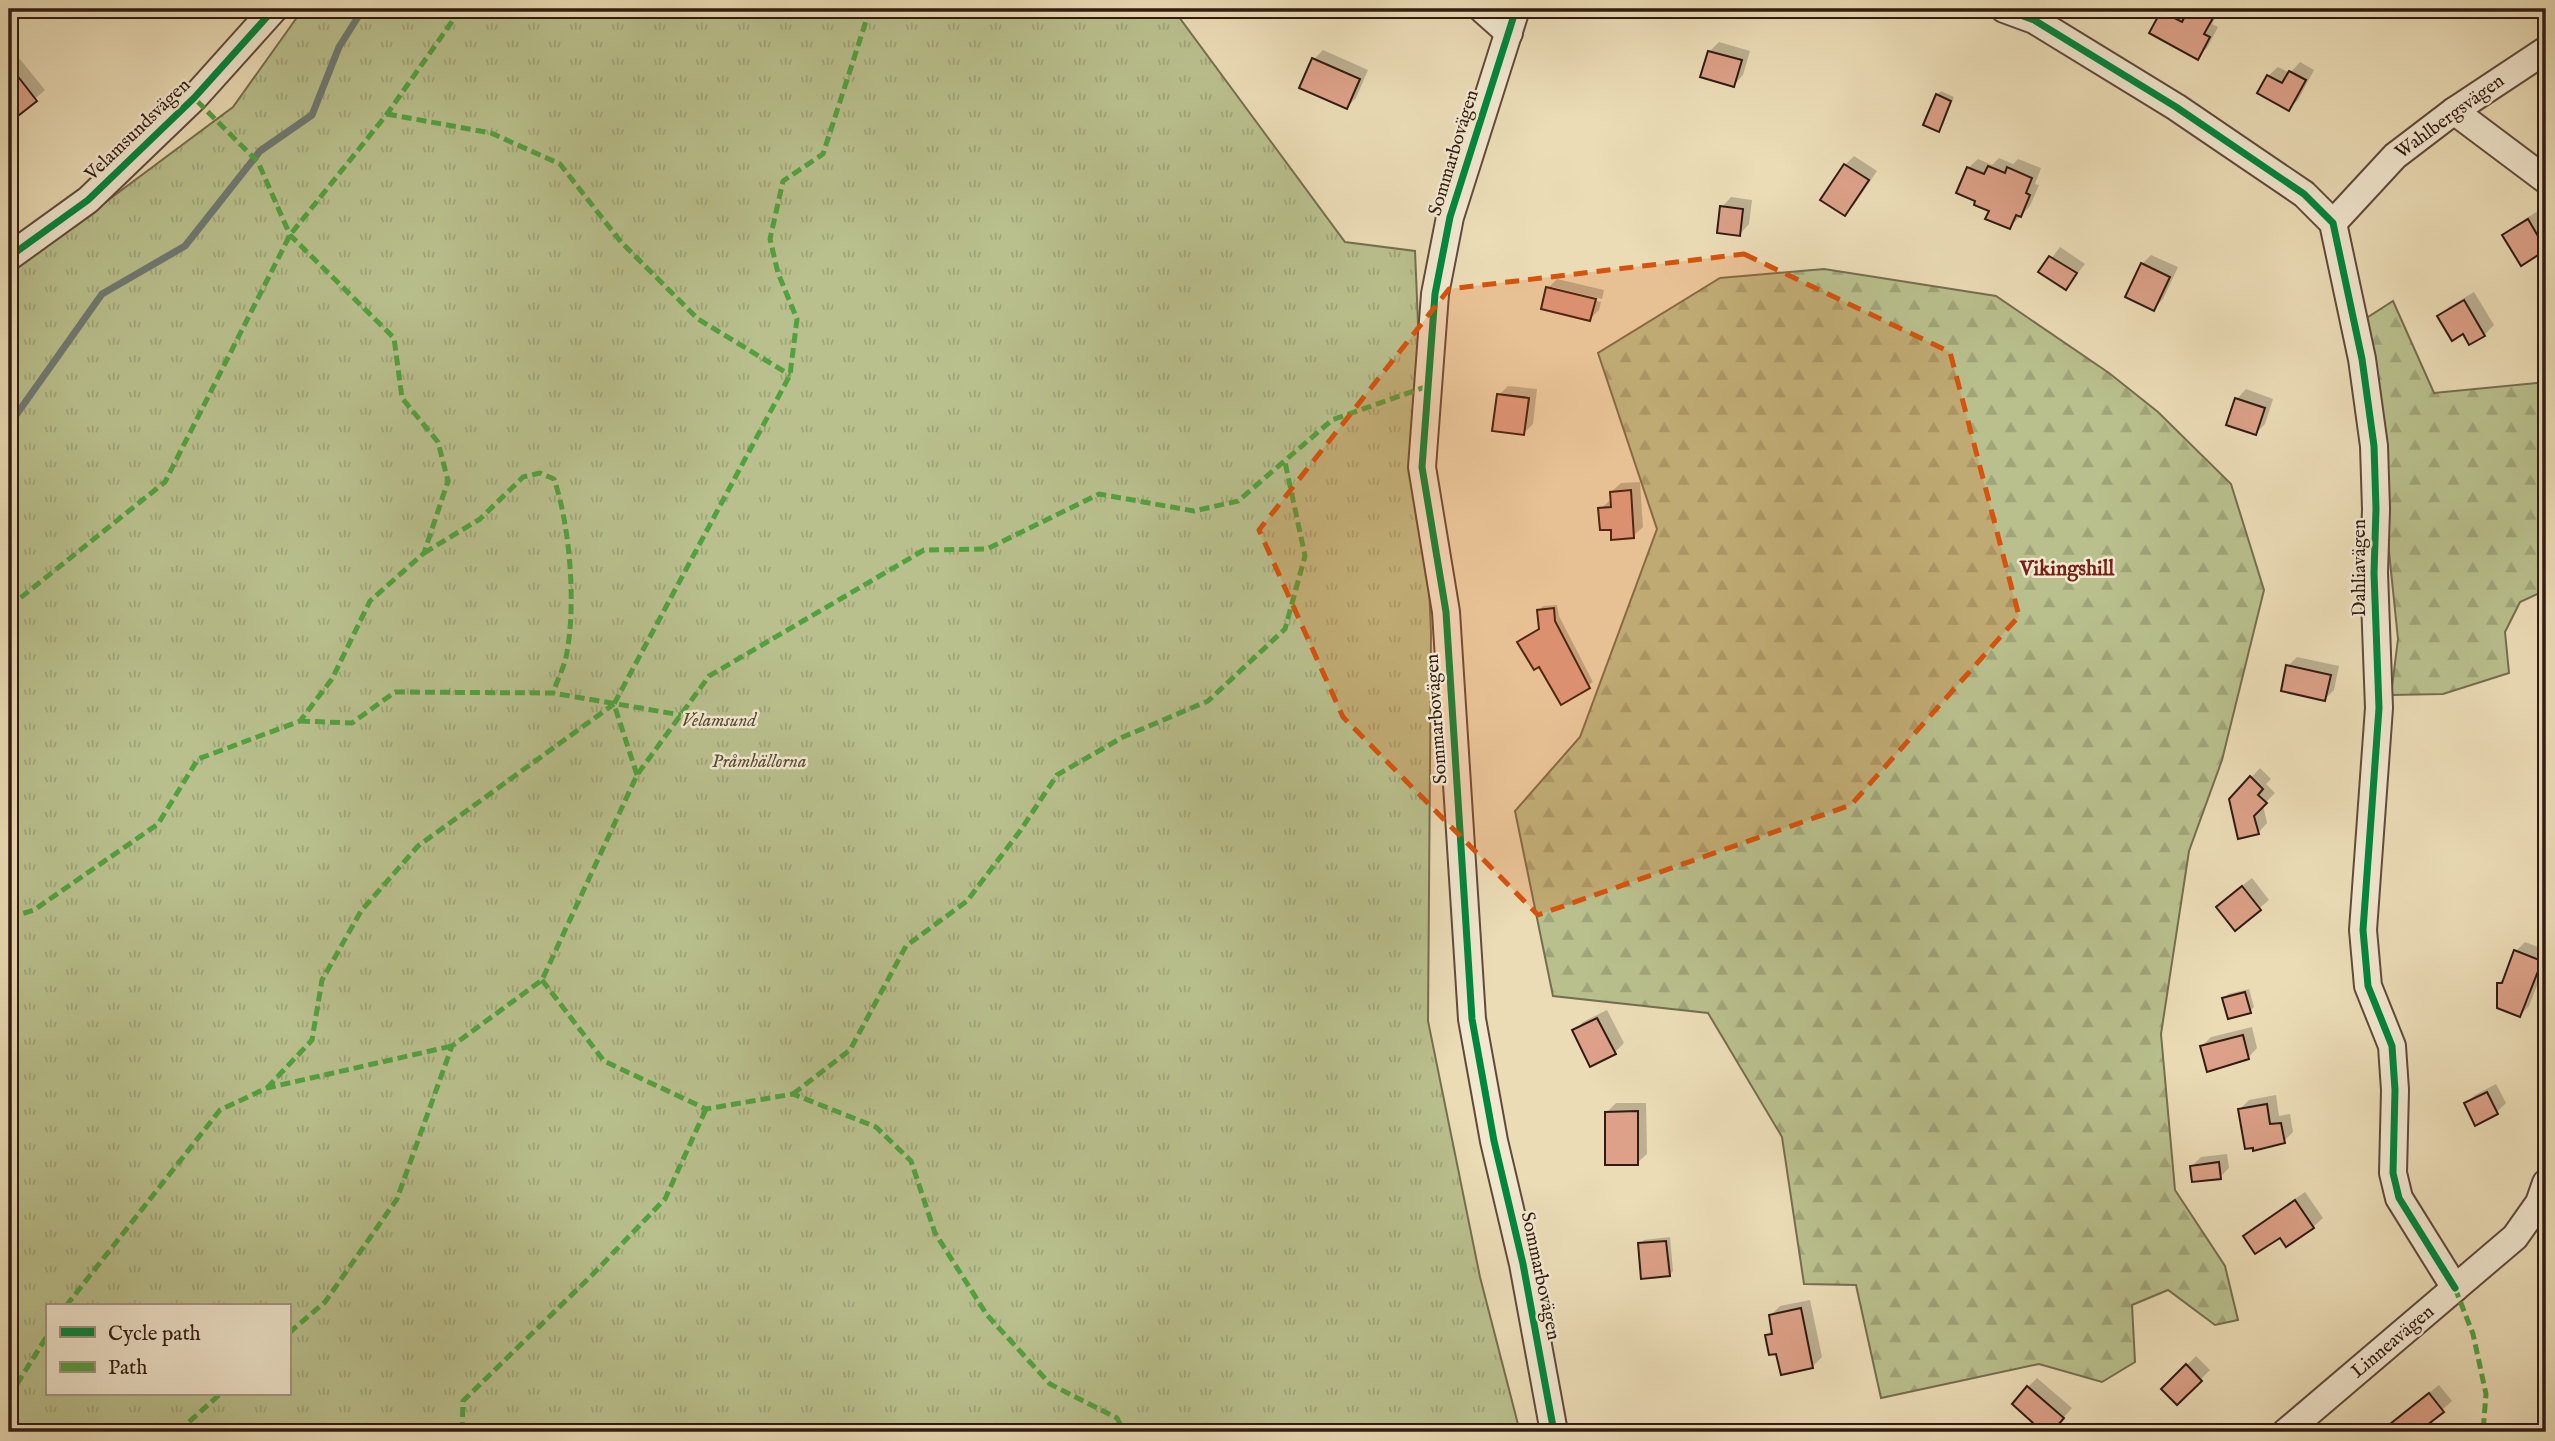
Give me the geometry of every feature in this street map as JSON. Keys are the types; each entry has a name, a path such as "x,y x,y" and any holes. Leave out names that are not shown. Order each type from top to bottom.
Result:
{"street":[{"name":"Velamsundsvägen","path":"9,257 88,200 194,98 274,9"},
{"path":"1482,9 1513,21"},
{"path":"2004,9 2034,20 2176,107 2304,194 2333,223"},
{"name":"Sommarbovägen","path":"1513,21 1450,217 1435,294 1422,467 1446,612 1472,1019 1494,1141 1523,1264 1554,1432"},
{"name":"Wahlbergsvägen","path":"2333,223 2395,156 2454,111 2546,50"},
{"path":"2454,111 2546,180"},
{"name":"Dahliavägen","path":"2333,223 2360,347 2374,446 2374,573 2379,708 2363,930 2368,986 2392,1046 2395,1090 2393,1174 2399,1198 2455,1288"},
{"name":"Linneavägen","path":"2286,1432 2515,1237 2539,1203 2546,1183"}],"highlighted area":[{"path":"1744,254 1950,352 2019,616 1851,805 1538,915 1343,717 1259,530 1449,289"}],"green space":[{"name":"Velamsund","path":"303,9 1173,9 1345,242 1415,251 1431,633 1428,1021 1480,1277 1520,1432 9,1432 9,274 233,107"},
{"path":"1824,269 1996,296 2109,373 2158,412 2231,484 2264,590 2222,760 2189,851 2161,1034 2175,1190 2225,1266 2238,1320 2215,1325 2168,1290 2132,1305 2135,1362 2102,1382 2039,1364 1881,1398 1856,1285 1804,1284 1782,1137 1708,1013 1553,996 1515,811 1580,737 1657,529 1598,353 1720,278"},
{"path":"2393,301 2434,393 2546,382 2546,590 2520,602 2505,632 2509,673 2443,694 2391,695 2398,639 2365,319"}],"building":[{"path":"2189,9 2218,9 2204,34 2210,37 2198,60 2149,33 2161,11 2182,22"},
{"path":"1708,51 1742,60 1734,87 1700,77"},
{"path":"1312,58 1360,79 1347,109 1299,88"},
{"path":"9,65 37,101 9,123"},
{"path":"2289,71 2306,80 2289,111 2257,93 2267,75 2282,83"},
{"path":"1936,94 1951,101 1939,132 1923,125"},
{"path":"1844,164 1869,180 1845,216 1820,200"},
{"path":"1988,166 2005,173 2007,167 2032,178 2026,193 2030,195 2021,217 2016,215 2010,229 1985,219 1989,211 1956,193 1967,167 1984,174"},
{"path":"1720,206 1743,209 1740,236 1717,233"},
{"path":"2528,219 2546,250 2521,266 2502,235"},
{"path":"2049,256 2077,273 2066,290 2038,272"},
{"path":"2141,263 2170,277 2154,311 2125,297"},
{"path":"1546,287 1596,299 1590,321 1541,309"},
{"path":"2464,300 2485,336 2469,345 2463,334 2452,341 2437,316"},
{"path":"1497,394 1529,398 1524,435 1492,431"},
{"path":"2235,398 2265,408 2256,435 2226,425"},
{"path":"1631,490 1634,538 1611,540 1611,530 1600,530 1598,508 1611,507 1610,492"},
{"path":"1554,608 1555,621 1590,688 1561,705 1539,667 1534,670 1517,642 1539,629 1537,610"},
{"path":"2286,665 2331,675 2325,701 2281,691"},
{"path":"2250,776 2263,789 2258,795 2267,803 2254,816 2259,834 2238,839 2229,799"},
{"path":"2242,886 2261,910 2235,931 2216,907"},
{"path":"2514,950 2542,961 2520,1017 2497,1008 2497,983 2502,983"},
{"path":"2245,992 2251,1013 2228,1019 2222,998"},
{"path":"1597,1018 1616,1054 1590,1067 1572,1030"},
{"path":"2243,1035 2249,1059 2207,1072 2200,1046"},
{"path":"2487,1092 2498,1114 2475,1126 2464,1103"},
{"path":"2267,1104 2270,1124 2281,1123 2285,1143 2253,1151 2253,1148 2245,1149 2238,1109"},
{"path":"1638,1111 1638,1165 1605,1165 1605,1112"},
{"path":"2219,1162 2221,1179 2192,1182 2190,1166"},
{"path":"2295,1200 2314,1228 2286,1247 2280,1238 2255,1254 2243,1236"},
{"path":"1666,1241 1670,1276 1641,1279 1638,1243"},
{"path":"1801,1308 1813,1368 1781,1375 1776,1354 1769,1355 1765,1335 1772,1334 1769,1315"},
{"path":"2186,1364 2202,1381 2177,1405 2161,1389"},
{"path":"2027,1386 2064,1418 2052,1432 2025,1432 2033,1423 2012,1404"},
{"path":"2429,1393 2444,1412 2418,1432 2380,1432"}],"waterway":[{"path":"9,425 102,294 185,246 260,151 312,115 339,47 363,9"}],"marked path":[{"path":"9,607 165,482 290,235 387,114 458,9"},
{"path":"637,775 614,704 790,375 797,319 778,273 770,239 783,181 823,154 867,18 873,9"},
{"path":"9,918 34,910 158,824 198,759 300,721 332,679 370,601 424,553 448,481 438,442 402,398 394,338 290,235 258,162 194,98"},
{"path":"387,114 491,133 560,164 621,242 698,319 790,375"},
{"path":"290,1332 325,1302 397,1199 452,1046 542,980 637,775 709,676 924,550 987,549 1099,494 1194,511 1238,501 1332,420 1428,386"},
{"path":"793,1094 850,1050 906,946 967,901 1020,831 1057,775 1123,737 1208,701 1285,629 1305,556 1285,462"},
{"path":"424,553 480,519 523,477 540,473 554,479 568,541 571,611 566,657 553,693"},
{"path":"300,721 352,723 395,692 553,693 681,715"},
{"path":"267,1088 312,1040 322,980 361,911 418,846 614,704"},
{"path":"542,980 604,1061 706,1109 793,1094 876,1127 911,1161 935,1233 987,1315 1050,1384 1117,1418 1124,1432"},
{"path":"68,1304 220,1110 267,1088 452,1046"},
{"path":"462,1432 463,1401 592,1275 665,1199 706,1109"},
{"path":"2455,1288 2473,1334 2486,1394 2483,1432"},
{"path":"9,1397 46,1338"},
{"path":"178,1432 218,1396"}],"cycle path":[{"path":"9,257 88,200 194,98 274,9"},
{"path":"1516,9 1450,217 1435,294 1422,467 1446,612 1472,1019 1494,1141 1523,1264 1554,1432"},
{"path":"2004,9 2034,20 2176,107 2304,194 2333,223 2362,359 2374,446 2374,573 2379,708 2363,930 2368,986 2392,1046 2395,1090 2393,1173 2399,1198 2455,1288"}],"district":[{"name":"Vikingshill","path":"2067,569"}],"park label":[{"name":"Pråmhällorna","path":"759,762"}]}
